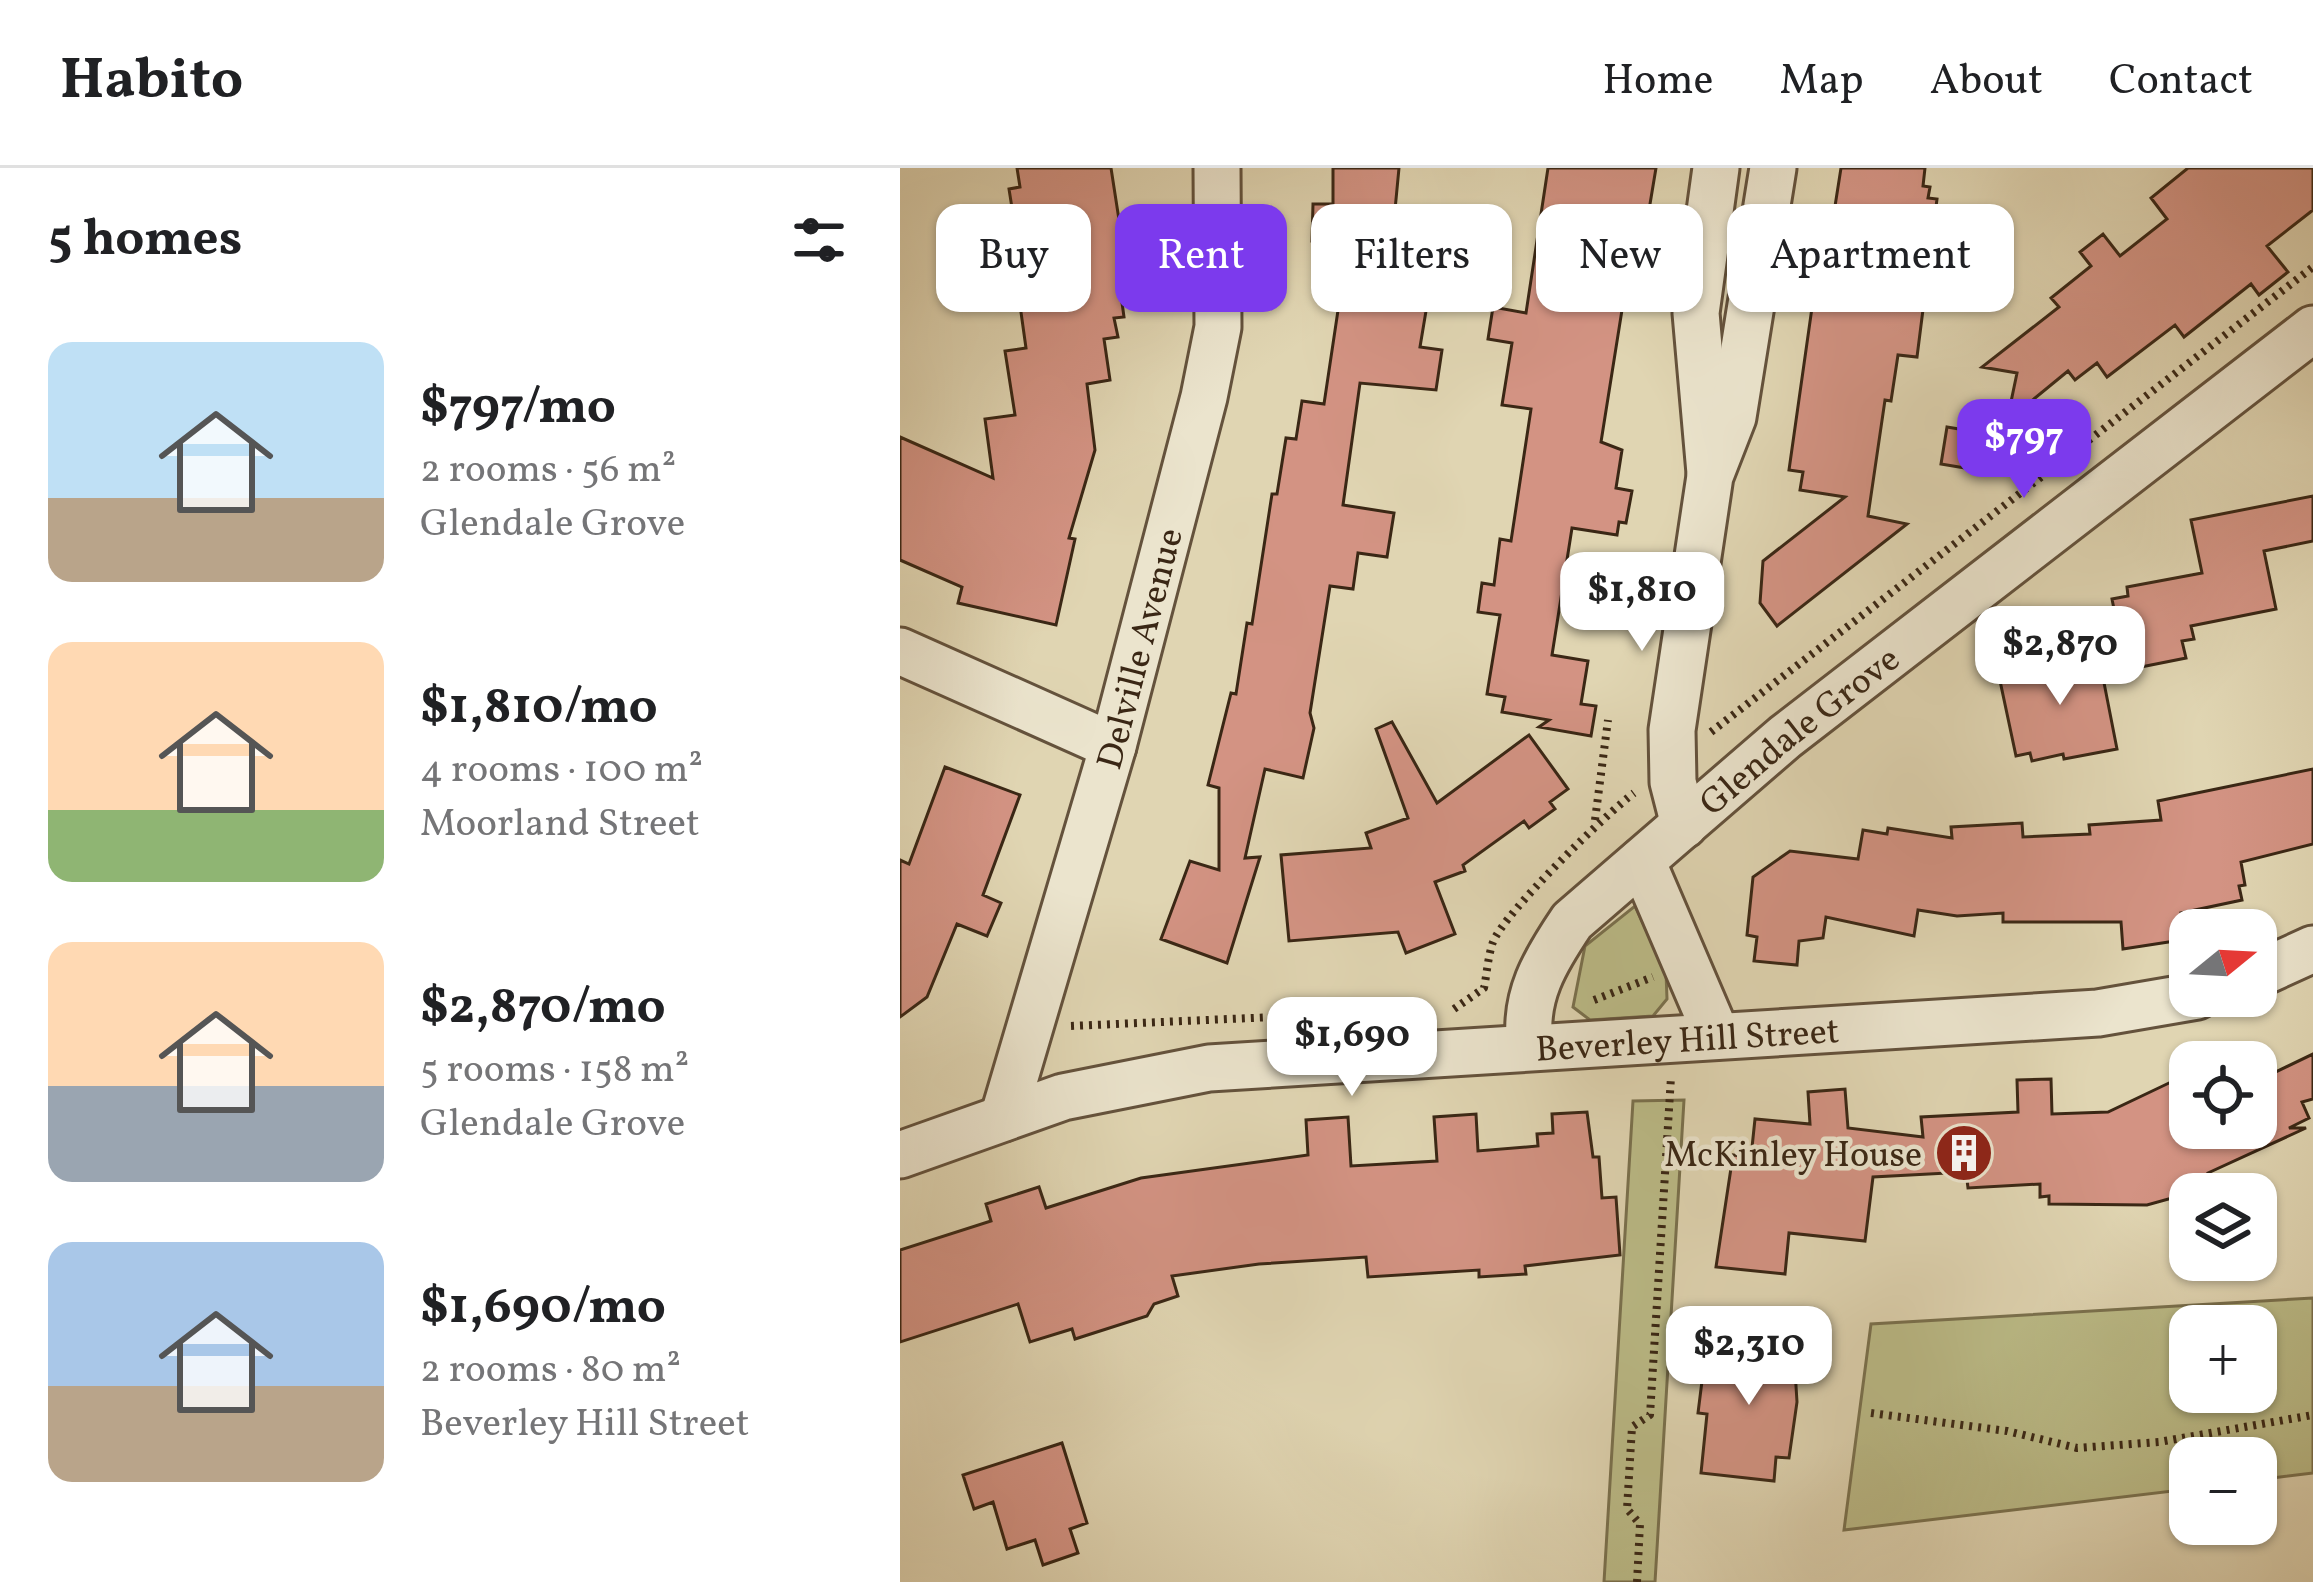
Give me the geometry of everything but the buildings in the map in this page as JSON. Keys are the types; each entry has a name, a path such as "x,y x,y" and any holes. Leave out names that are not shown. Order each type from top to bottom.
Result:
{"street":[{"name":"Delville Avenue","path":"1003,1118 1113,746 1218,327 1217,168"},
{"path":"1710,476 1696,313 1716,168"},
{"path":"1684,825 1673,782 1672,730 1710,476 1733,417 1774,168"},
{"name":"Glendale Grove","path":"1530,1046 1530,1001 1550,953 1572,921 1785,737 2313,328"},
{"path":"900,651 1113,746"},
{"path":"1642,861 1717,1036"},
{"path":"2277,965 2313,949"},
{"name":"Beverley Hill Street","path":"900,1155 1108,1085 1210,1068 2098,1013 2169,1001"}],"path":[{"path":"1731,715 2313,267"},
{"path":"1594,822 1608,720"},
{"path":"1439,1011 1462,1007 1476,998 1484,988 1494,939 1531,892 1576,850 1594,822 1641,788"},
{"path":"1573,1007 1666,972"},
{"path":"1086,1024 1322,1015"},
{"path":"1636,1582 1640,1524 1627,1509 1632,1427 1650,1415 1672,1059"},
{"path":"1870,1413 2007,1431 2078,1448 2159,1442 2313,1415"}],"green space":[{"path":"1635,906 1666,972 1667,999 1653,1016 1590,1020 1573,1007 1585,946"},
{"path":"1684,1100 1655,1582 1604,1582 1633,1101"},
{"path":"2313,1298 2313,1473 2277,1477 2277,1437 2169,1437 2169,1491 1844,1530 1871,1324 2169,1306 2169,1413 2277,1413 2277,1305 2194,1305"}],"place":[{"name":"McKinley House","path":"1964,1153"}]}
